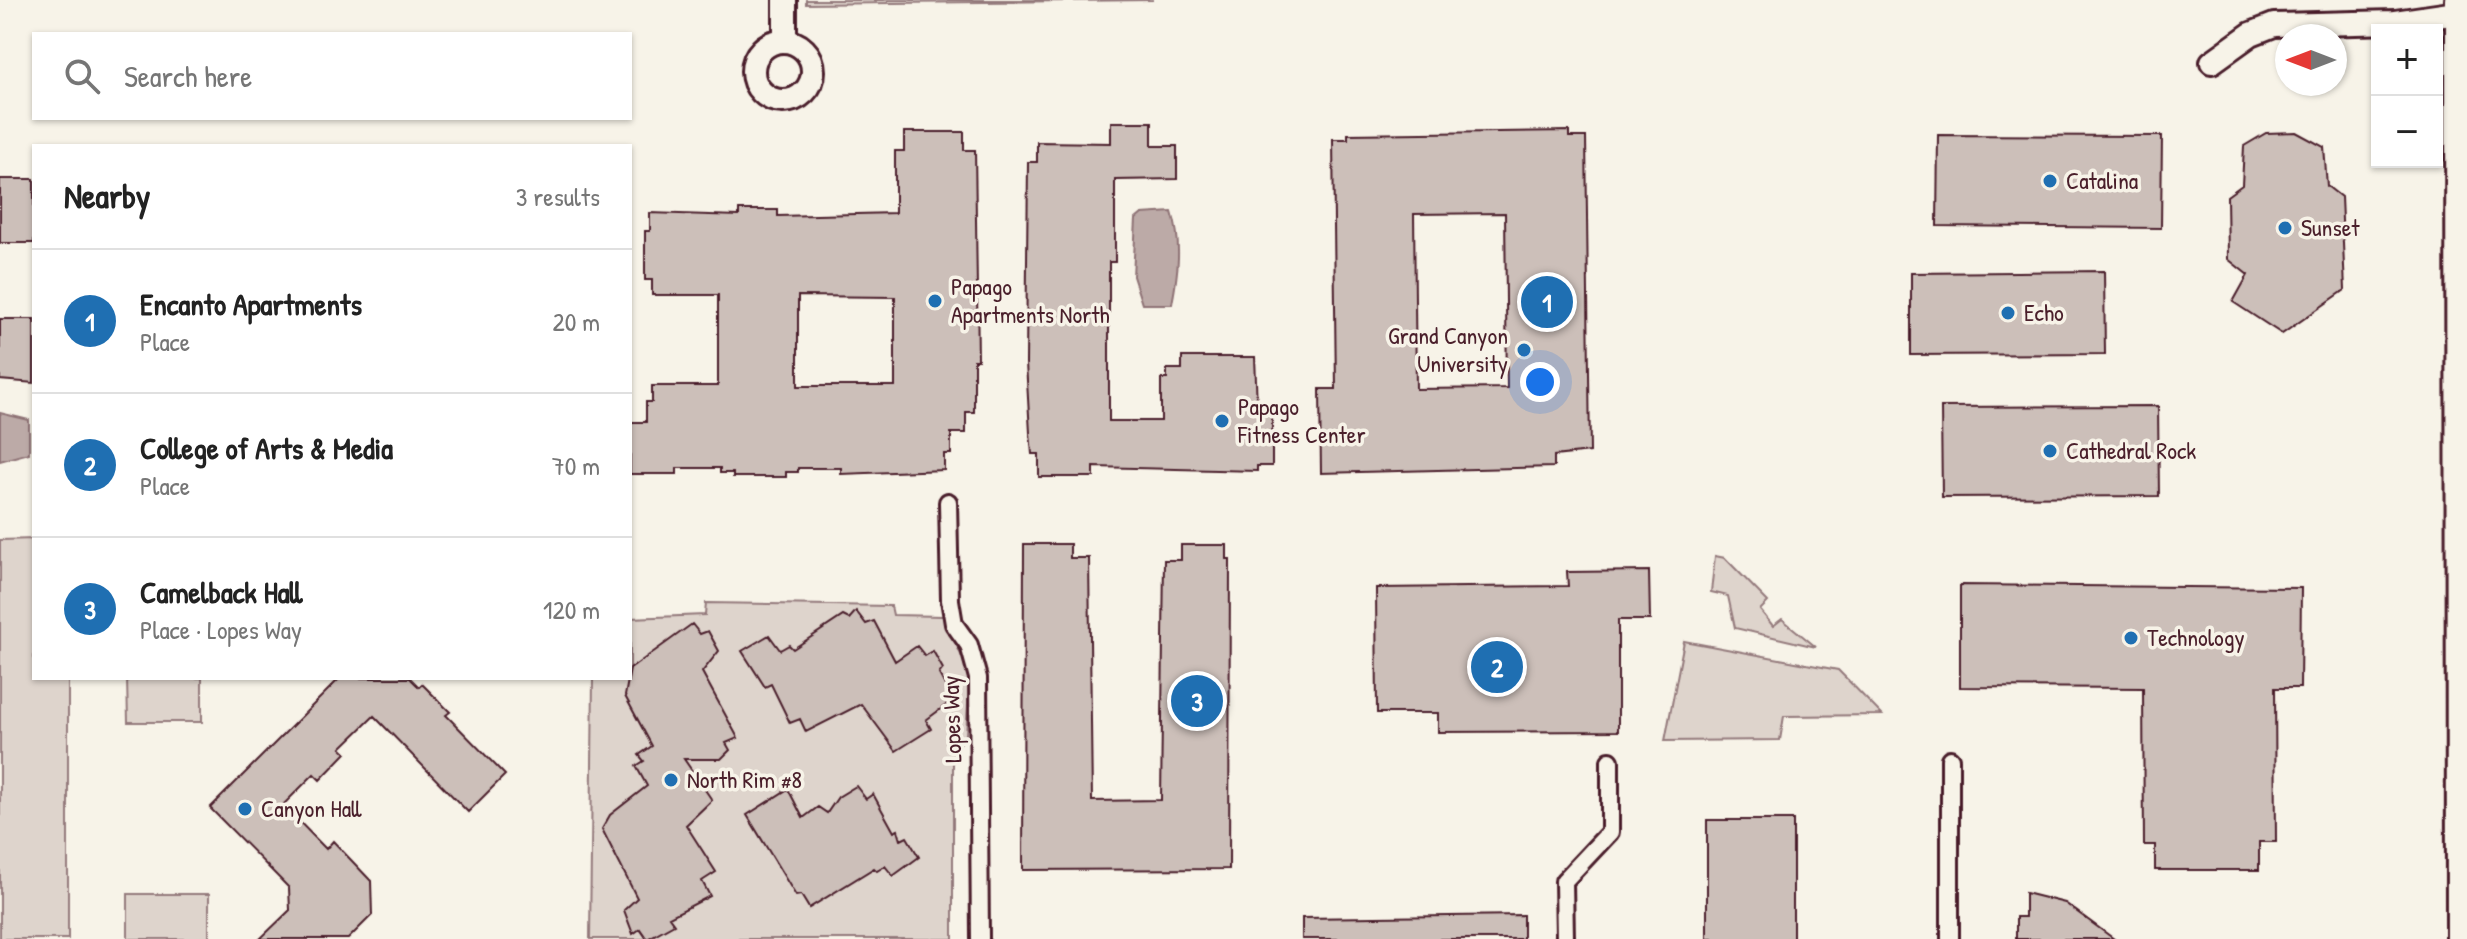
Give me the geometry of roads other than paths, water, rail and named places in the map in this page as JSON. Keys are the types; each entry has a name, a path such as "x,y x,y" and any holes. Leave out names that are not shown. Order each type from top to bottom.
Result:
{"main road":[{"path":"2464,6 2465,939"}],"street":[{"path":"785,0 785,40"},
{"path":"2212,62 2251,34 2274,25 2395,22 2464,6"},
{"name":"Lopes Way","path":"948,502 950,600 954,624 969,645 978,678 980,939"},
{"path":"1950,759 1950,939"},
{"path":"1565,939 1564,881 1610,832 1610,761"}],"place":[{"name":"Catalina","path":"2050,181"},
{"name":"Sunset","path":"2285,228"},
{"name":"Papago Apartments North","path":"935,301"},
{"name":"Encanto Apartments","path":"1547,302"},
{"name":"Echo","path":"2008,313"},
{"name":"Grand Canyon University","path":"1524,350"},
{"name":"Papago Fitness Center","path":"1222,421"},
{"name":"Cathedral Rock","path":"2050,451"},
{"name":"Technology","path":"2131,638"},
{"name":"College of Arts & Media","path":"1497,667"},
{"name":"Camelback Hall","path":"1197,701"},
{"name":"North Rim #8","path":"671,780"},
{"name":"Canyon Hall","path":"245,809"}]}
